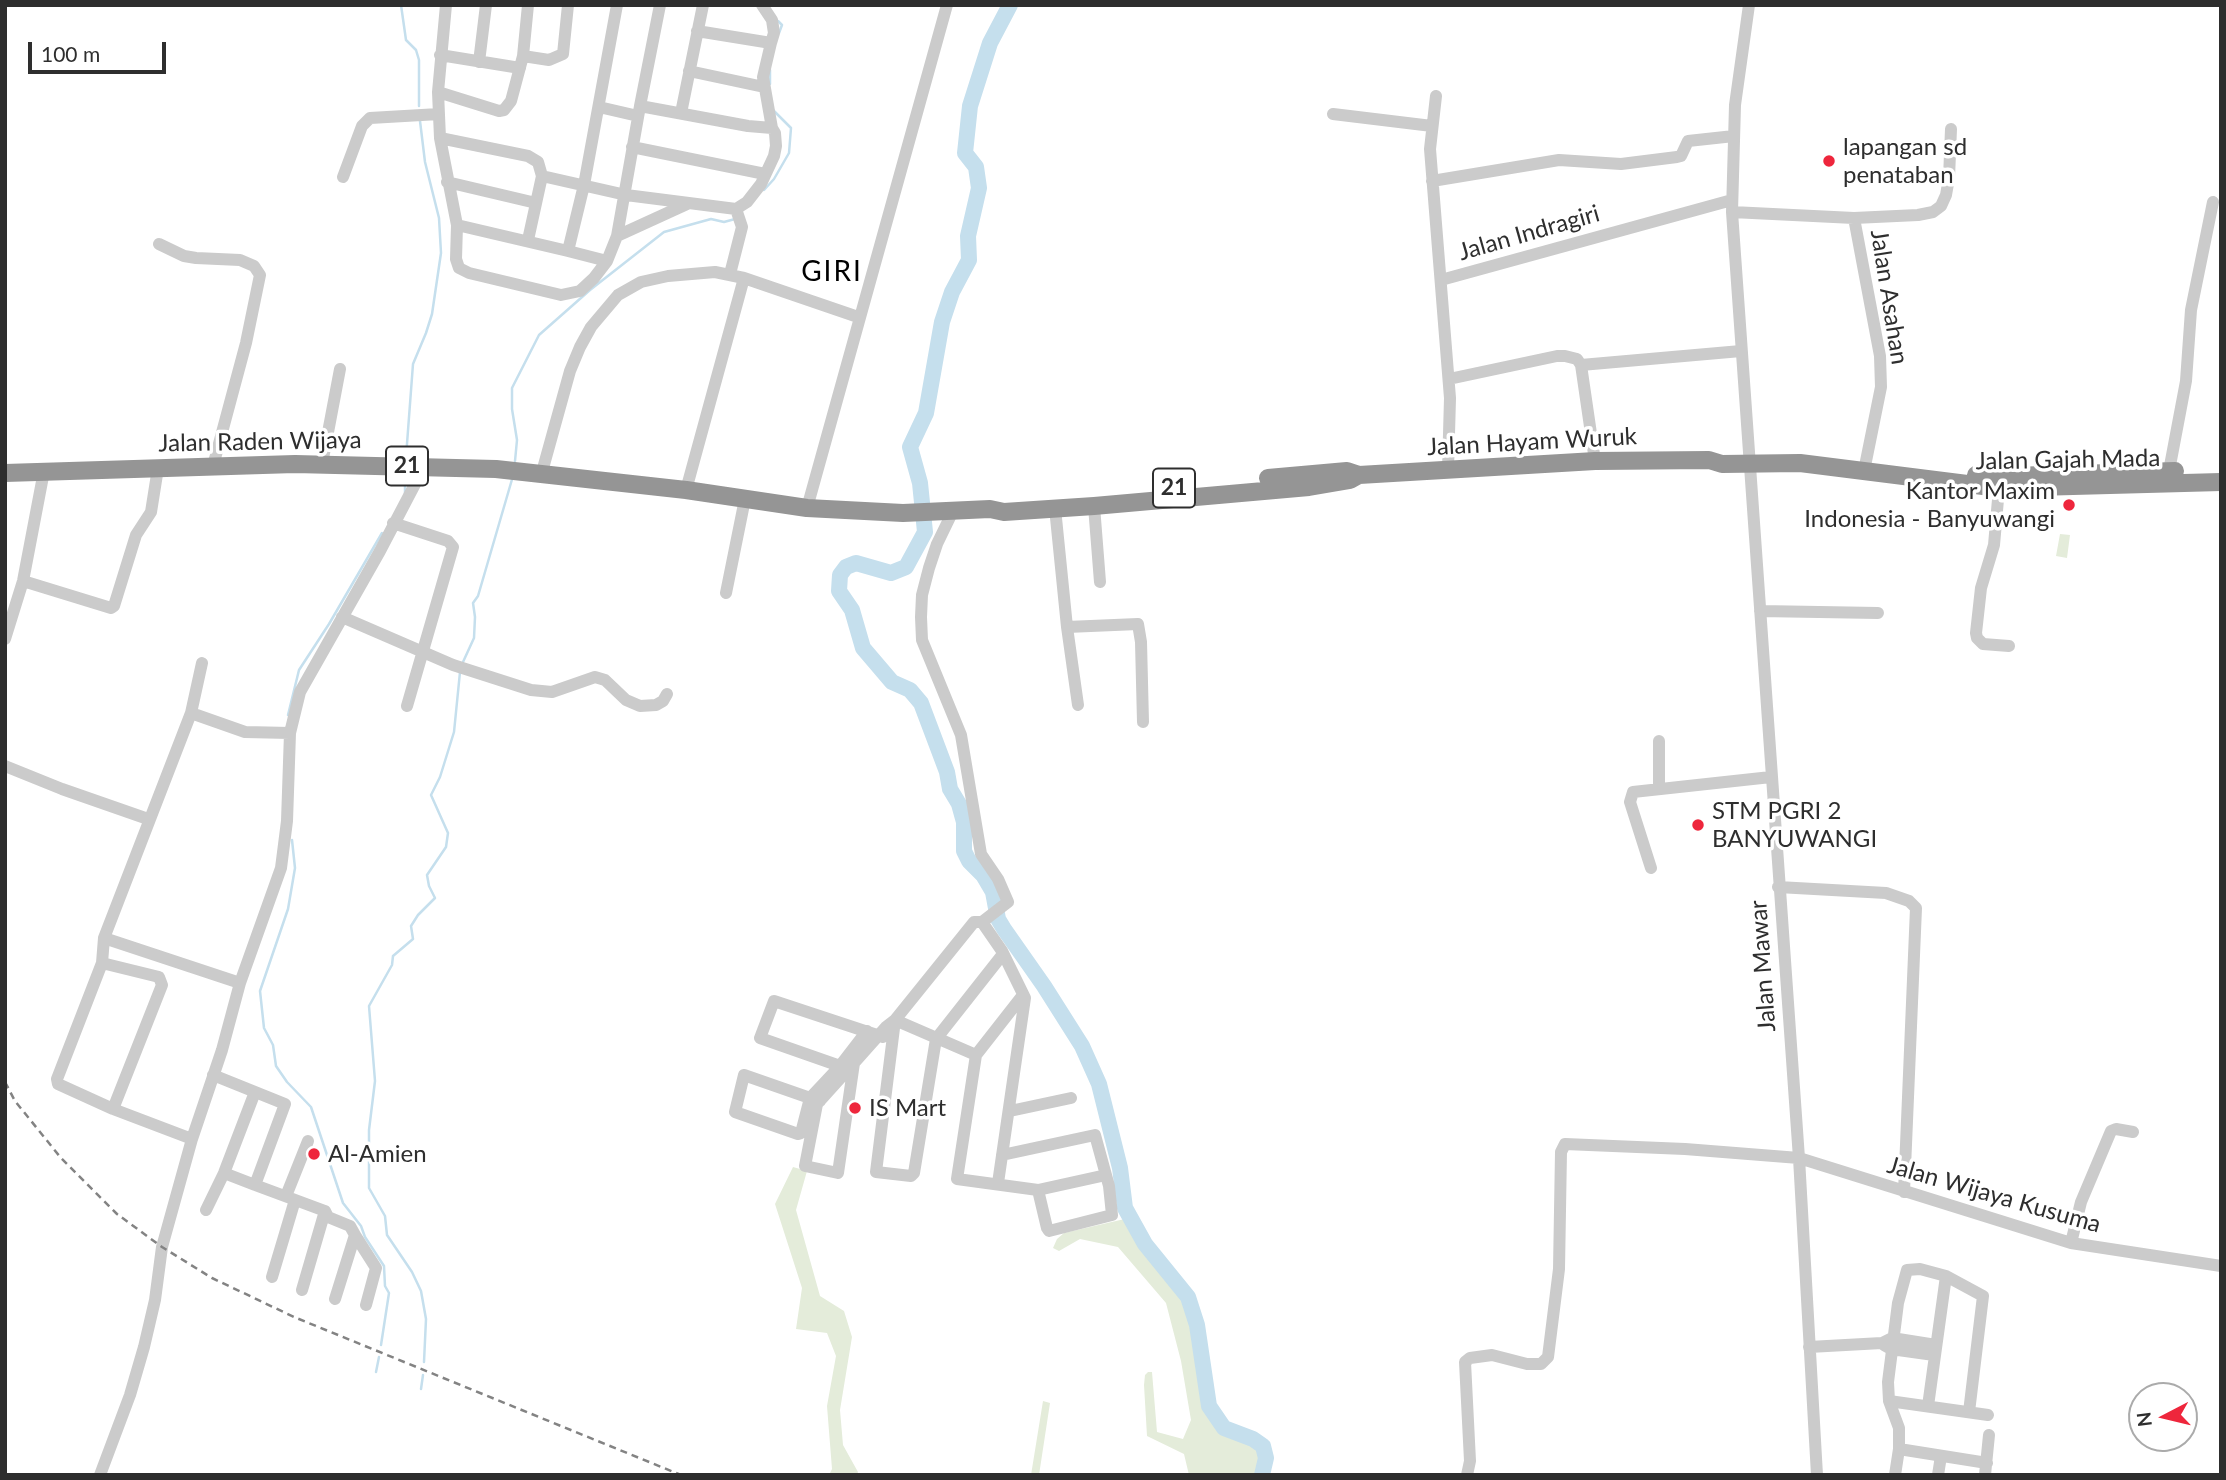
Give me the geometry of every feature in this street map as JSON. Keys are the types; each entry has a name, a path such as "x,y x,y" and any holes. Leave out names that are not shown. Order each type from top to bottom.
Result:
{"highway":[{"name":"21","path":"1749,458 1773,452 1809,452 1865,466 1985,476 2221,470"},
{"name":"Jalan Gajah Mada","path":"1749,458 1865,466 1999,488 2221,482"},
{"name":"Jalan Hayam Wuruk","path":"990,509 1002,503 1329,472 1347,471 1359,475 1595,461 1709,460 1718,463 1749,458"},
{"name":"Jalan Raden Wijaya","path":"5,473 322,464 542,472 686,489 807,508"},
{"name":"Jalan Hayam Wuruk","path":"807,508 903,513 990,509 1004,512 1308,487 1350,480 1359,475"}],"street":[{"path":"446,5 438,92 440,138 457,225 456,258 461,270 550,293 568,295 580,291 594,278 607,261 617,236 660,5"},
{"path":"479,62 486,5"},
{"path":"438,92 494,111 504,110 511,101 521,62 528,5"},
{"path":"440,55 479,62 549,60 563,54 568,5"},
{"path":"568,251 584,185 617,5"},
{"path":"681,113 702,5"},
{"path":"730,274 739,216 757,190 776,146 764,87 765,66 774,33 772,20 762,5"},
{"path":"807,508 947,5"},
{"name":"Jalan Mawar","path":"1749,5 1739,76 1732,206 1799,1158 1818,1475"},
{"path":"697,31 771,43"},
{"path":"689,71 764,87"},
{"path":"1436,96 1430,149 1441,280"},
{"path":"599,107 681,113 772,128"},
{"path":"343,177 362,127 370,118 439,114"},
{"path":"1333,114 1432,126"},
{"path":"1854,218 1919,215 1933,212 1941,206 1947,195 1951,129"},
{"path":"1432,181 1559,160 1621,164 1678,157 1688,141 1734,136"},
{"path":"440,138 534,158 540,165 542,176 528,240"},
{"path":"632,148 765,174"},
{"path":"542,176 739,216"},
{"path":"447,182 536,203"},
{"path":"2169,471 2186,381 2191,310 2213,202"},
{"path":"617,236 687,204"},
{"name":"Jalan Asahan","path":"1732,206 1854,218 1880,356 1881,387 1865,466"},
{"name":"Jalan Indragiri","path":"1448,470 1450,398 1441,280 1732,206"},
{"path":"457,225 607,261"},
{"path":"159,244 184,256 240,260 251,264 259,273 246,343 213,466"},
{"path":"542,472 570,372 580,347 591,327 618,295 641,282 668,276 715,272 730,274 859,317"},
{"path":"686,489 744,278"},
{"path":"1449,379 1575,360 1741,351"},
{"path":"1575,360 1595,461"},
{"path":"322,464 340,369"},
{"path":"100,1475 130,1395 144,1347 155,1300 162,1247 192,1139 240,983 281,868 287,821 290,733 300,692 424,467"},
{"path":"23,581 113,608 136,535 151,512 158,468"},
{"path":"5,639 23,581 44,471"},
{"path":"1999,488 1994,545 1981,588 1976,633 1983,644 2010,646"},
{"path":"726,593 745,499"},
{"path":"1094,506 1100,582"},
{"path":"1055,508 1078,705"},
{"path":"815,1100 744,1075 735,1112 799,1134 815,1100 840,1066 873,1033 895,1020 974,922 991,916 1008,902 999,879 981,854 961,735 922,640 922,595 948,512"},
{"path":"393,523 448,541 453,547 407,706"},
{"path":"1760,611 1878,613"},
{"path":"342,617 453,665 507,683 545,692 598,677 626,701 640,706 656,705 663,701 667,694"},
{"path":"1067,627 1138,624 1143,722"},
{"path":"192,1139 113,1109 58,1084 57,1079 102,963 104,938 191,713 202,663"},
{"path":"191,713 245,732 290,733"},
{"path":"1659,741 1659,788"},
{"path":"5,766 148,819"},
{"path":"1651,867 1632,809 1630,796 1635,791 1771,777"},
{"path":"1778,887 1886,894 1909,901 1916,908 1904,1192"},
{"path":"991,916 1003,954 1025,998 998,1183"},
{"path":"104,938 240,983"},
{"path":"895,1020 876,1172 911,1175 914,1173 936,1039 1003,954"},
{"path":"102,963 159,977 162,985 113,1109"},
{"path":"1023,995 976,1055 957,1179 1038,1190 1106,1175"},
{"path":"840,1066 760,1038 774,1001 894,1041"},
{"path":"895,1020 976,1055"},
{"path":"815,1100 854,1063 873,1033"},
{"path":"815,1100 816,1110 805,1166 838,1173 854,1063"},
{"path":"213,1075 284,1102 286,1106 255,1185"},
{"path":"206,1210 224,1173 252,1091"},
{"path":"1010,1111 1071,1098"},
{"path":"2071,1243 2081,1202 2111,1131 2116,1129 2133,1132"},
{"path":"1002,1154 1095,1135 1106,1175 1111,1216 1049,1231 1038,1190"},
{"path":"272,1278 308,1141"},
{"name":"Jalan Wijaya Kusuma","path":"1467,1475 1469,1461 1465,1362 1470,1358 1492,1355 1529,1364 1541,1364 1548,1357 1559,1269 1561,1152 1565,1144 1685,1149 1799,1158 2071,1243 2221,1266"},
{"path":"224,1173 326,1210"},
{"path":"326,1210 328,1217 351,1226 376,1268 366,1305"},
{"path":"302,1290 326,1210"},
{"path":"335,1299 355,1235"},
{"path":"1895,1475 1899,1428 1889,1401 1888,1344 1907,1270 1920,1269 1946,1276 1980,1293 1984,1300 1969,1412"},
{"path":"1928,1406 1946,1276"},
{"path":"1809,1348 1888,1344 1935,1350"},
{"path":"1889,1401 1988,1415"},
{"path":"1899,1449 1941,1456 1986,1469 1989,1436"},
{"path":"1938,1475 1941,1456"}],"green space":[{"path":"2060,534 2070,535 2067,558 2056,556"},
{"path":"793,1167 807,1171 796,1210 820,1296 844,1311 852,1337 840,1410 843,1445 858,1472 857,1475 829,1475 832,1469 827,1406 836,1356 827,1333 796,1329 802,1288 775,1204"},
{"path":"1129,1218 1145,1244 1188,1297 1197,1325 1209,1406 1224,1428 1253,1439 1263,1446 1266,1458 1262,1475 1189,1475 1184,1454 1147,1436 1144,1385 1148,1372 1152,1372 1157,1432 1183,1439 1191,1420 1181,1361 1166,1303 1118,1247 1080,1239 1059,1251 1053,1248 1064,1233"},
{"path":"1043,1401 1050,1403 1039,1475 1031,1475"}],"waterway":[{"path":"401,5 406,40 416,50 419,60 419,106"},
{"path":"1010,5 990,43 970,106 965,153 976,167 979,188 968,236 969,260 952,292 942,322 926,413 910,447 920,483 925,532 906,567 891,573 856,563 846,567 840,575 839,591 852,610 863,648 892,682 910,690 921,703 947,772 950,789 959,804 964,822 964,851 993,892 998,919 1004,929 1082,1046 1099,1084 1120,1168 1125,1208 1145,1244 1188,1297 1197,1325 1209,1406 1224,1428 1253,1439 1263,1446 1266,1458 1262,1475"},
{"path":"778,21 782,25 779,33"},
{"path":"770,70 770,84"},
{"path":"764,190 774,179 789,153 791,128 773,110"},
{"path":"406,457 413,364 432,314 441,253 439,218 425,162 420,121"},
{"path":"515,461 517,440 512,388 539,335 590,290 664,232 711,219 724,222 735,219"},
{"path":"405,476 405,494"},
{"path":"463,662 474,638 473,603 478,596 513,476"},
{"path":"288,715 299,670 382,533"},
{"path":"424,1362 426,1319 421,1291 412,1272 387,1235 385,1216 369,1188 369,1130 375,1081 369,1006 392,965 393,956 413,939 411,926 435,898 427,875 446,847 448,833 431,795 440,777 454,732 460,672"},
{"path":"292,840 295,868 288,909 260,991 264,1028 273,1045 276,1066 311,1107 343,1203 361,1226 384,1266 385,1286 389,1293 381,1345"},
{"path":"376,1372 379,1357"},
{"path":"421,1389 423,1375"}],"railway":[{"path":"5,1082 15,1101 61,1158 117,1214 162,1247 212,1278 294,1317 681,1475"}],"place":[{"name":"lapangan sd penataban","path":"1829,161"},
{"name":"Kantor Maxim Indonesia - Banyuwangi","path":"2069,505"},
{"name":"STM PGRI 2 BANYUWANGI","path":"1698,825"},
{"name":"IS Mart","path":"855,1108"},
{"name":"Al-Amien","path":"314,1154"}],"district":[{"name":"GIRI","path":"832,272"}]}
